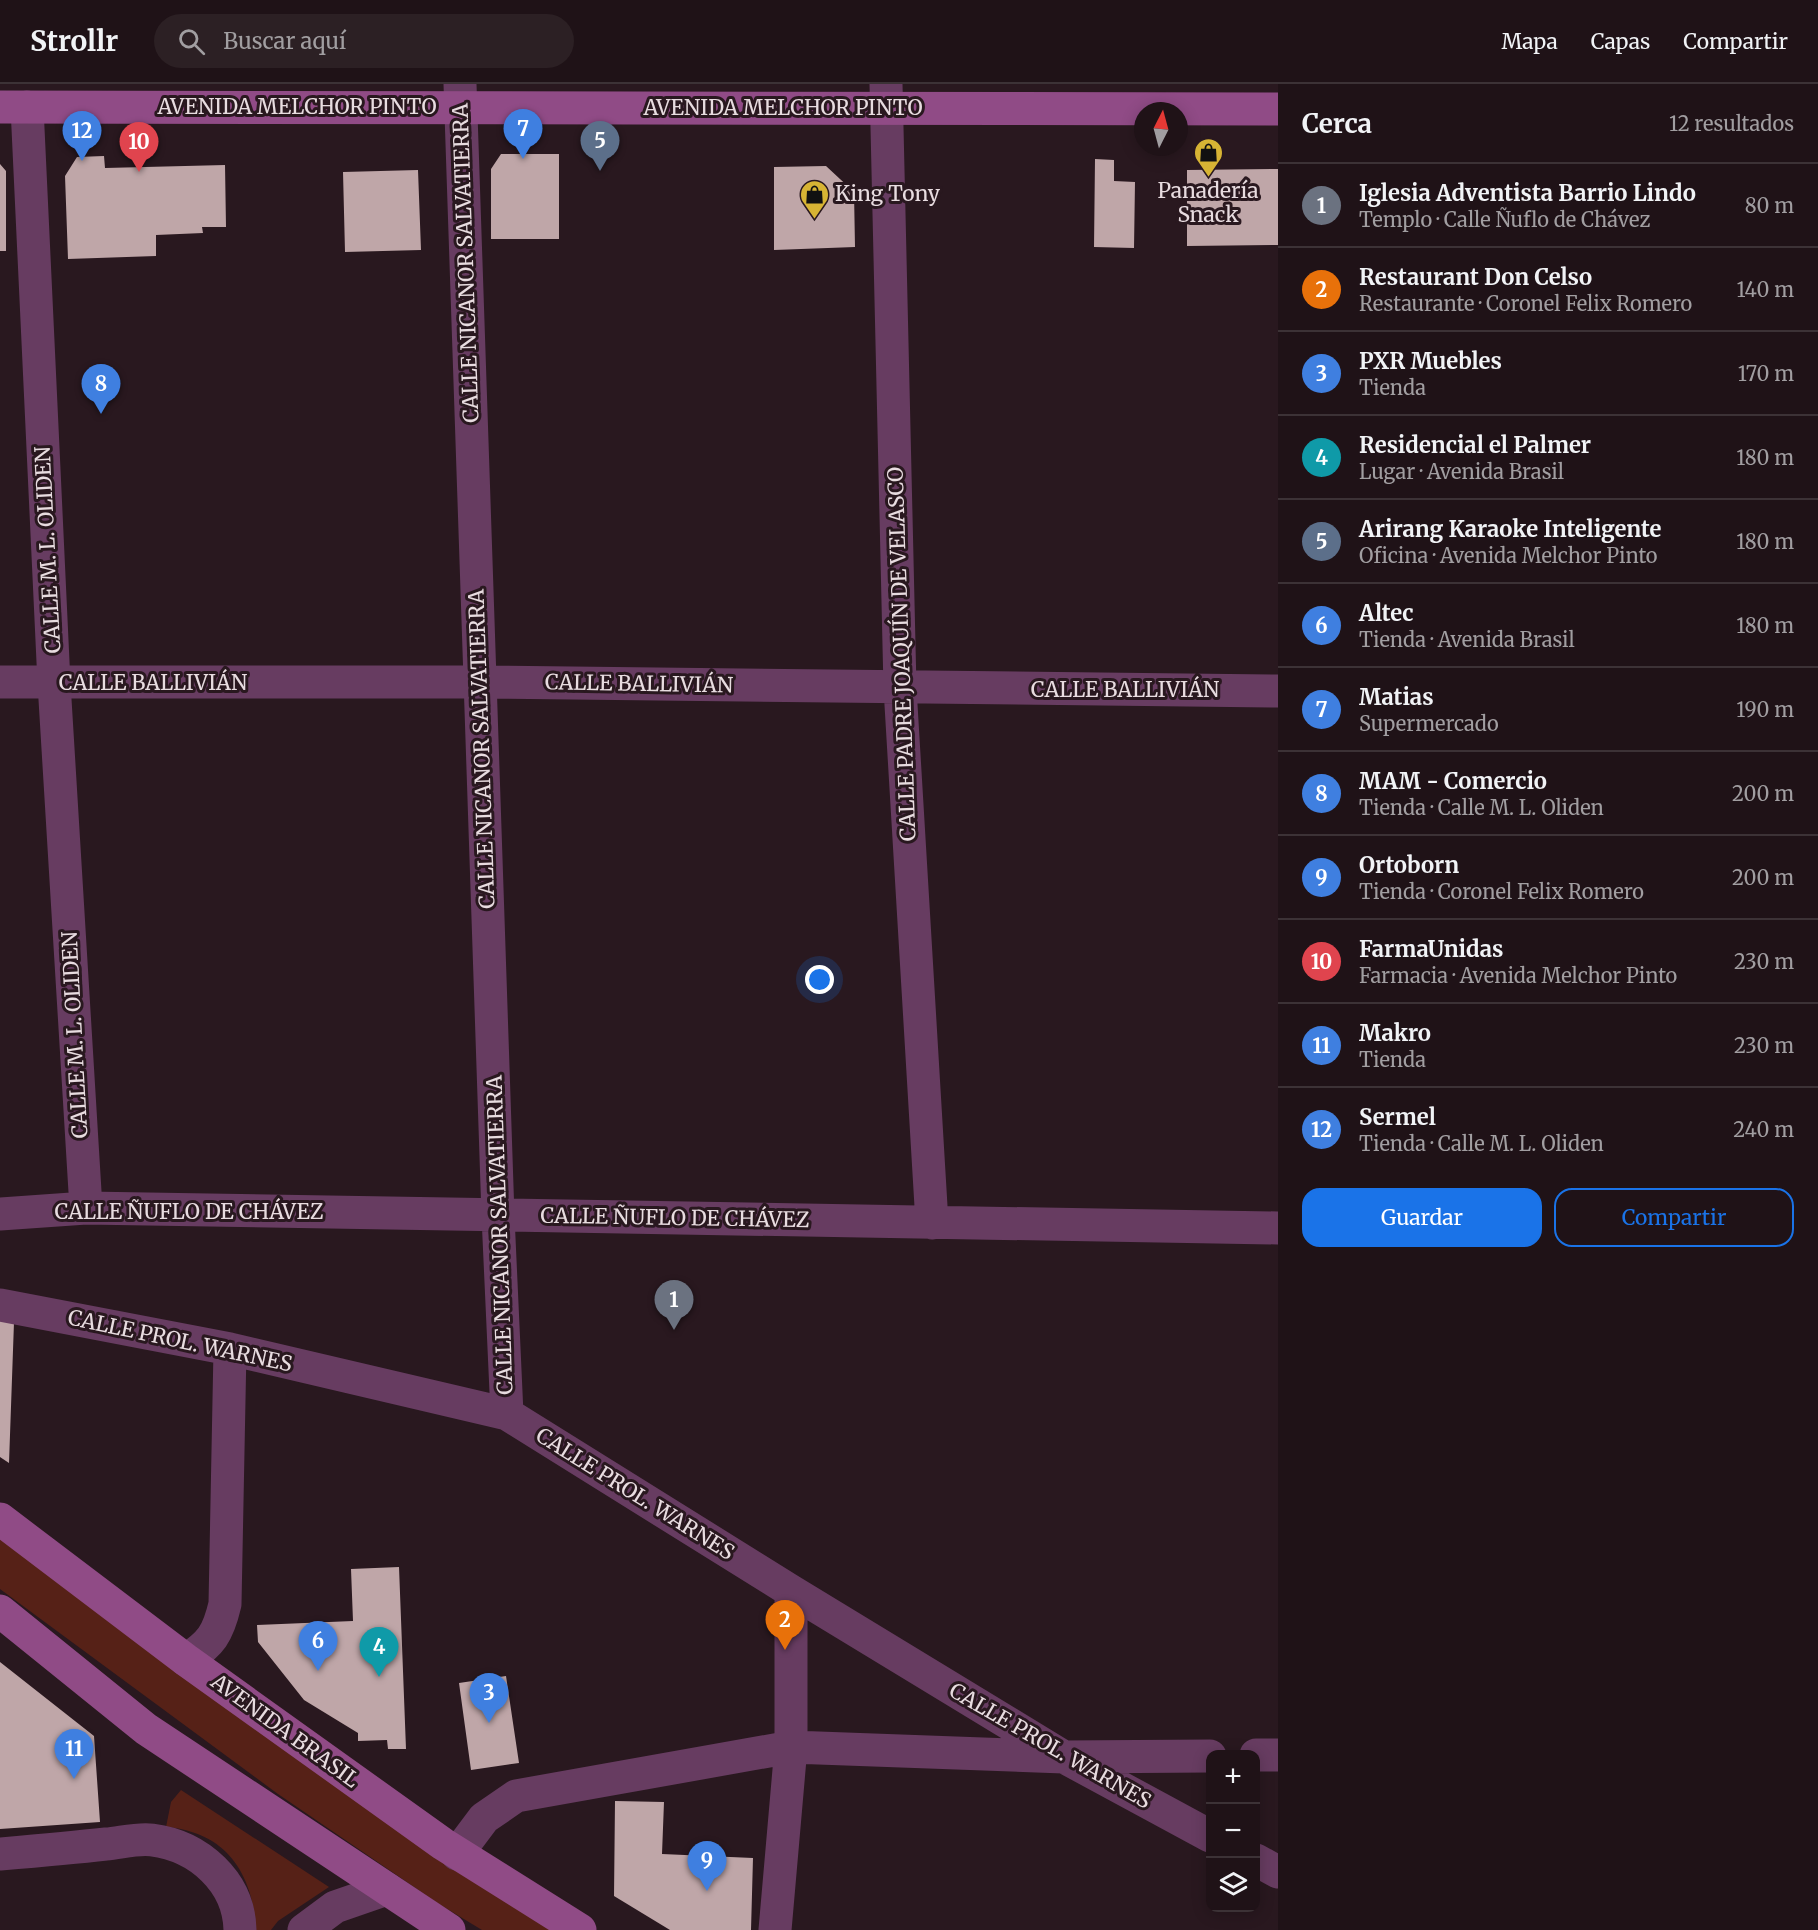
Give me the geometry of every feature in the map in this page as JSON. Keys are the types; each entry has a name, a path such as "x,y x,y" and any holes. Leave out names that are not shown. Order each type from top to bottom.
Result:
{"main road":[{"name":"AVENIDA MELCHOR PINTO","path":"14,107 461,96 887,96 1278,109"},
{"name":"AVENIDA BRASIL","path":"0,1519 186,1660 457,1854 580,1930"},
{"path":"0,1611 146,1729 449,1930"}],"street":[{"name":"CALLE NICANOR SALVATIERRA","path":"461,96 479,682 507,1414"},
{"name":"CALLE PADRE JOAQUÍN DE VELASCO","path":"887,96 900,688 932,1223"},
{"name":"CALLE M. L. OLIDEN","path":"14,107 54,683 86,1208"},
{"name":"CALLE BALLIVIÁN","path":"0,682 479,682 1278,691"},
{"name":"CALLE ÑUFLO DE CHÁVEZ","path":"0,1214 86,1208 1278,1228"},
{"name":"CALLE PROL. WARNES","path":"0,1305 230,1349 507,1414 1064,1757 1206,1834"},
{"path":"186,1660 203,1649 219,1629 225,1604 230,1349"},
{"path":"775,1930 791,1748 791,1591"},
{"path":"457,1854 484,1818 516,1796 791,1748 1064,1757 1206,1756"},
{"path":"1260,1755 1278,1755"},
{"path":"0,1854 150,1840 186,1849 208,1864 234,1896 239,1913 240,1930"},
{"path":"1260,1862 1278,1872"},
{"path":"304,1930 335,1907 387,1889"}],"shaded area":[{"path":"0,1522 563,1930 482,1930 439,1904 278,1794 0,1589"},
{"path":"181,1790 329,1887 278,1921 271,1930 256,1930 249,1891 232,1859 205,1837 166,1827 171,1802"}],"building":[{"path":"501,154 559,154 559,239 491,239 491,169"},
{"path":"104,156 105,168 225,165 226,227 202,227 203,233 156,235 156,256 68,259 65,176 77,157"},
{"path":"1095,159 1114,160 1114,181 1135,182 1134,248 1094,247"},
{"path":"0,164 6,171 6,251 0,251"},
{"name":"King Tony","path":"826,166 854,192 855,247 774,250 774,167"},
{"path":"1278,169 1278,245 1187,246 1187,170"},
{"path":"418,170 421,250 345,252 343,172"},
{"path":"0,1321 14,1322 9,1463 0,1457"},
{"path":"399,1567 406,1749 388,1749 387,1740 358,1741 358,1733 304,1700 258,1642 257,1625 353,1621 351,1569"},
{"path":"0,1662 94,1736 100,1822 0,1829"},
{"path":"506,1676 519,1763 471,1770 459,1683"},
{"path":"615,1801 664,1802 662,1854 753,1858 751,1930 670,1930 614,1896"}],"place":[{"name":"Matias","path":"523,159"},
{"name":"Sermel","path":"82,161"},
{"name":"Arirang Karaoke Inteligente","path":"600,171"},
{"name":"FarmaUnidas","path":"139,172"},
{"name":"Panadería Snack","path":"1208,178"},
{"name":"King Tony","path":"814,220"},
{"name":"MAM - Comercio","path":"101,414"},
{"name":"Iglesia Adventista Barrio Lindo","path":"674,1330"},
{"name":"Restaurant Don Celso","path":"785,1650"},
{"name":"Altec","path":"318,1671"},
{"name":"Residencial el Palmer","path":"379,1677"},
{"name":"PXR Muebles","path":"489,1723"},
{"name":"Makro","path":"74,1779"},
{"name":"Ortoborn","path":"707,1891"}]}
